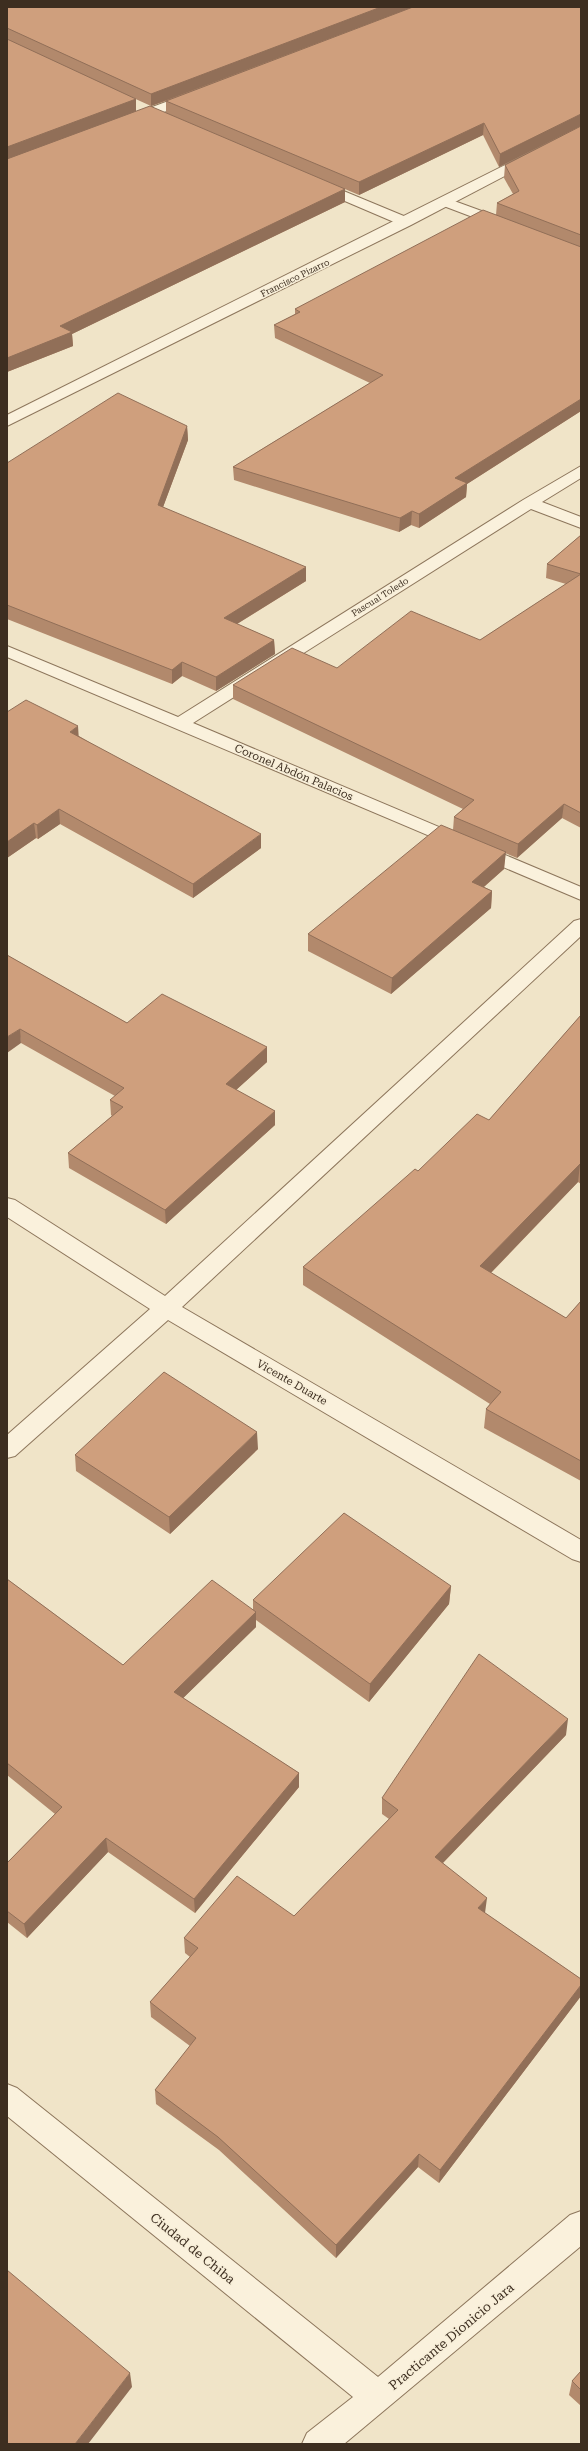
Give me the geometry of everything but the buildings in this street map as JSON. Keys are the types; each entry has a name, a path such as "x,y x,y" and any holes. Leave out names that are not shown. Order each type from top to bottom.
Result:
{"street":[{"path":"115,126 202,93"},
{"path":"136,105 165,118"},
{"name":"Francisco Pizarro","path":"7,421 446,202 581,131"},
{"path":"304,178 406,222"},
{"path":"446,202 517,230"},
{"name":"Pascual Toledo","path":"179,724 581,471"},
{"path":"529,504 581,523"},
{"name":"Coronel Abdón Palacios","path":"7,651 581,894"},
{"path":"7,1449 166,1308 581,925"},
{"name":"Vicente Duarte","path":"7,1206 166,1308 581,1552"},
{"name":"Ciudad de Chiba","path":"7,2098 378,2397"},
{"name":"Practicante Dionicio Jara","path":"318,2444 378,2397 581,2226"}]}
